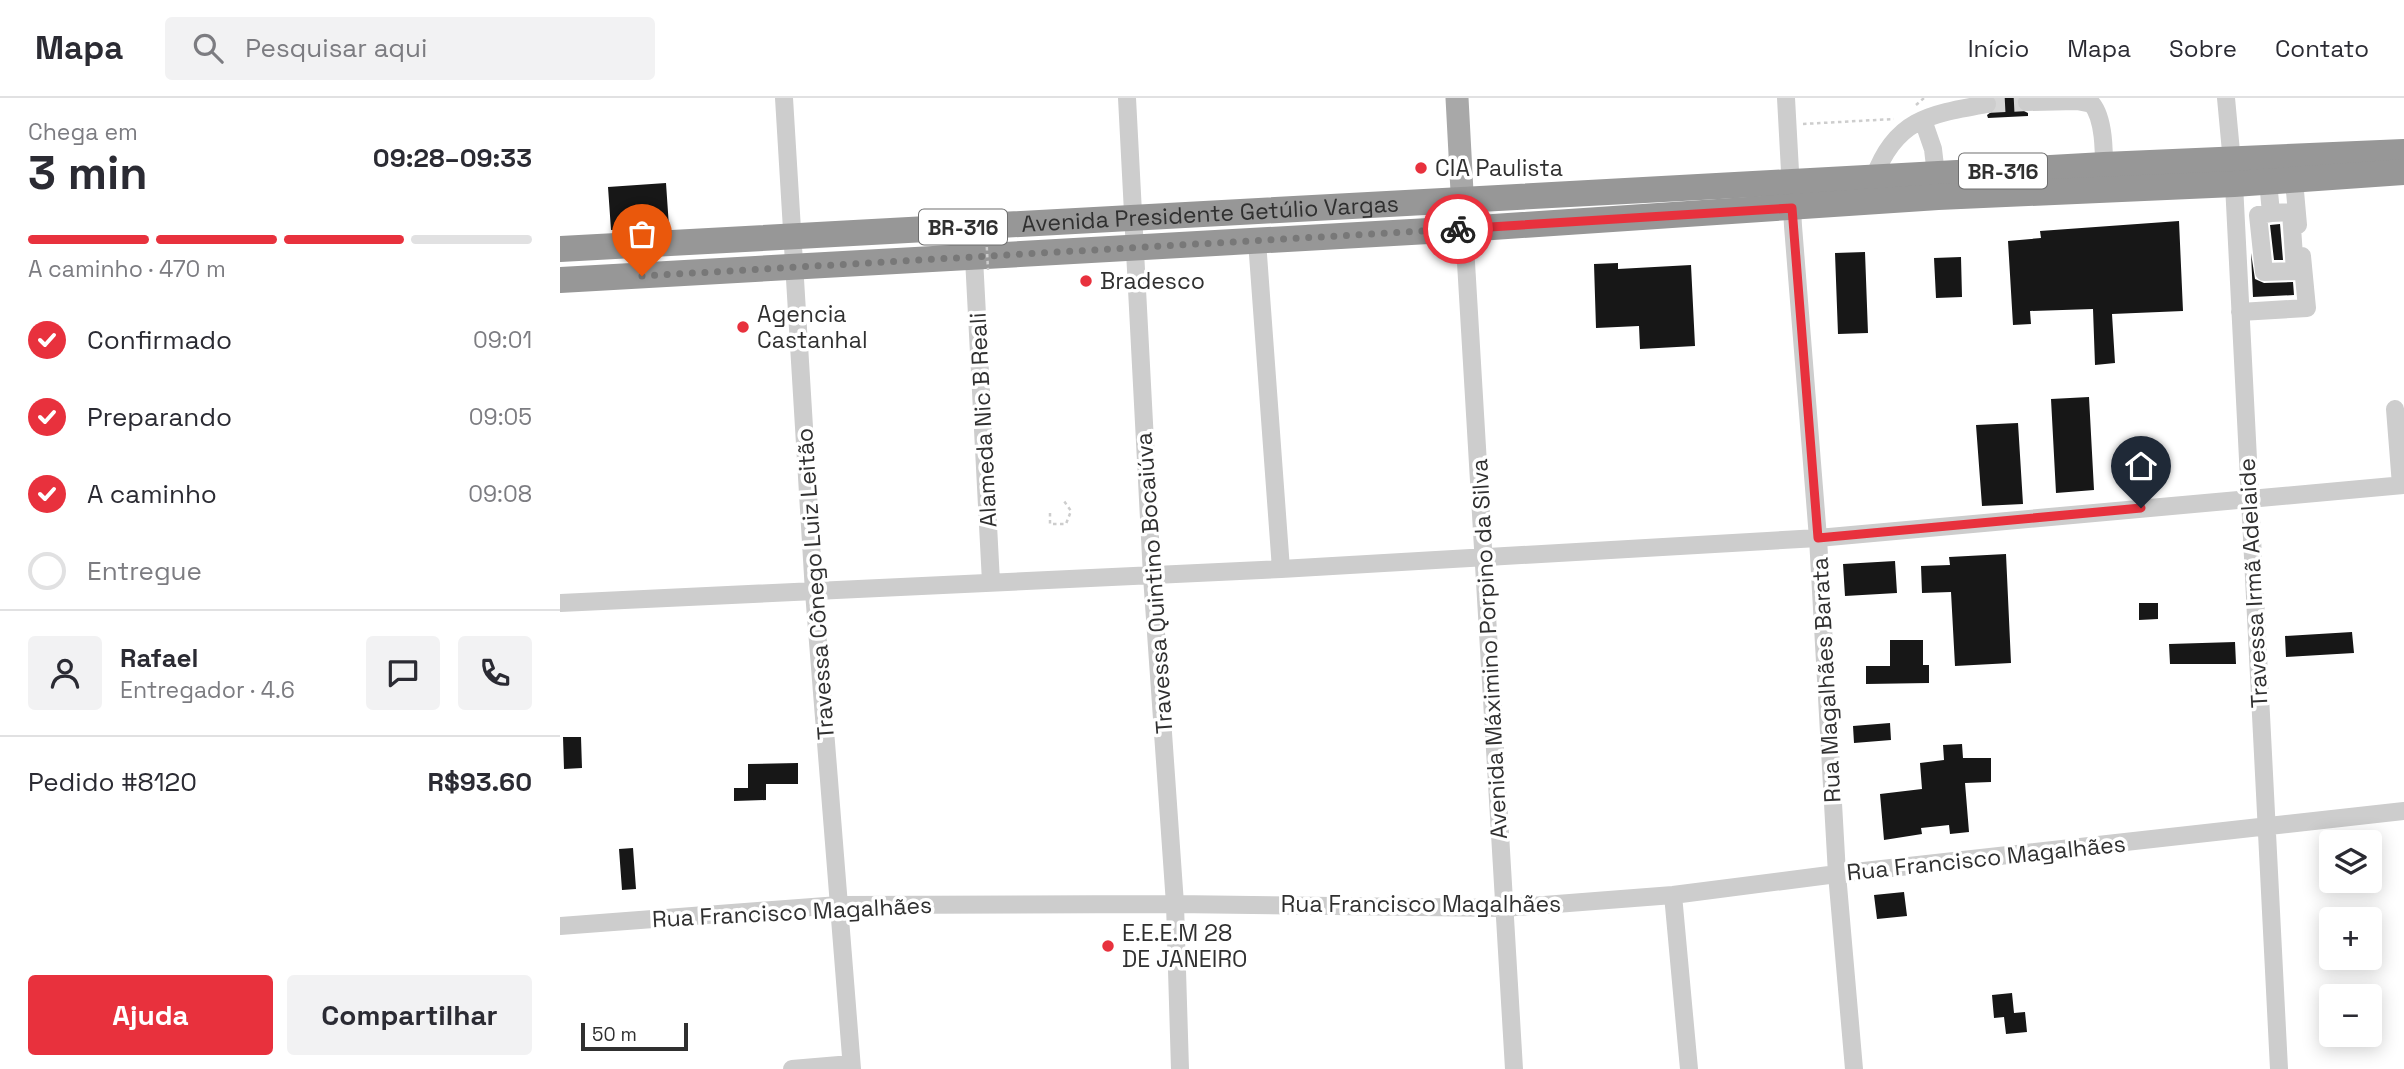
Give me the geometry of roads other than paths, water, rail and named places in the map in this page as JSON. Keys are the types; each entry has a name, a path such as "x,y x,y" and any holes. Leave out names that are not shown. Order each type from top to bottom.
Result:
{"highway":[{"name":"Avenida Presidente Getúlio Vargas","path":"2233,172 2404,152"},
{"name":"Avenida Presidente Getúlio Vargas","path":"560,280 794,267 981,264 1135,248 1464,229 1791,196 1937,186 2104,166 2233,172 2281,181 2404,172"},
{"name":"Avenida Presidente Getúlio Vargas","path":"560,249 1462,200 1791,196 1874,178 1937,186"}],"main road":[{"path":"1457,98 1464,229"}],"street":[{"name":"Travessa Cônego Luiz Leitão","path":"784,98 814,592 851,1066"},
{"name":"Travessa Quintino Bocaiúva","path":"1127,98 1152,576 1175,904 1180,1069"},
{"name":"Rua Magalhães Barata","path":"1786,98 1791,196 1818,538 1838,874 1854,1069"},
{"name":"Travessa Irmã Adelaide","path":"2226,98 2233,172 2278,1069"},
{"path":"2027,102 2077,101 2092,104 2096,109 2104,166"},
{"path":"1874,178 1882,156 1916,116 1987,104"},
{"path":"1916,116 1933,149 1937,186"},
{"path":"2271,213 2281,181"},
{"path":"2240,312 2307,308 2281,181"},
{"name":"Avenida Máximino Porpino da Silva","path":"1464,229 1514,1069"},
{"path":"1257,241 1281,569"},
{"name":"Alameda Nic B Reali","path":"981,264 991,582"},
{"path":"560,603 1152,576 1818,538 2402,485 2401,447 2395,409"},
{"name":"Rua Francisco Magalhães","path":"560,926 839,905 1175,904 1504,908 1674,895 1838,874 2404,811"},
{"path":"1674,895 1689,1069"},
{"path":"792,1069 851,1066"}],"tunnel":[{"path":"1987,104 2027,102"}],"place":[{"name":"CIA Paulista","path":"1421,168"},
{"name":"Bradesco","path":"1086,281"},
{"name":"Agencia Castanhal","path":"743,327"},
{"name":"E.E.E.M 28 DE JANEIRO","path":"1108,946"}]}
